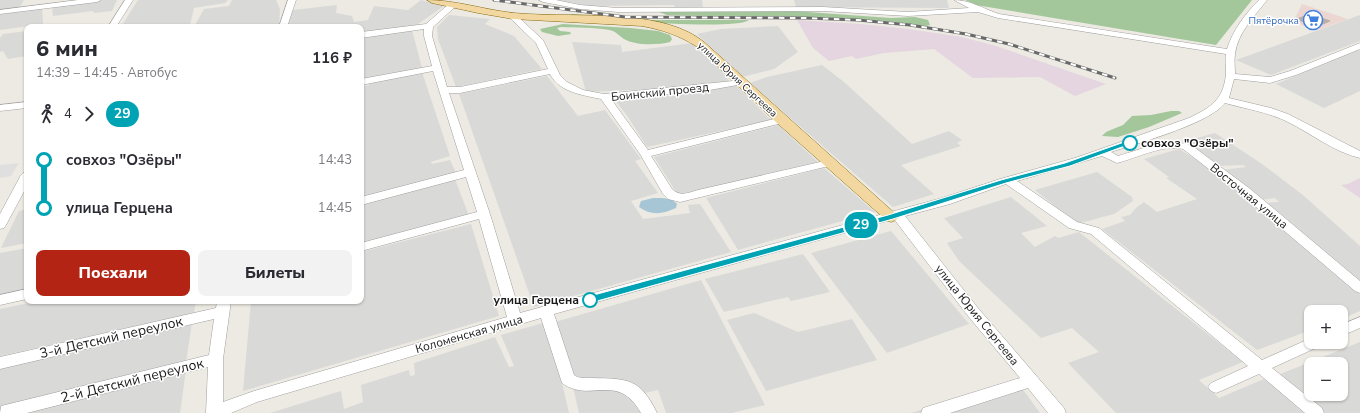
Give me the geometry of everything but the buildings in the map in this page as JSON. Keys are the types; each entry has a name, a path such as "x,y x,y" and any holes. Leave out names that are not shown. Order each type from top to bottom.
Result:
{"main road":[{"name":"улица Юрия Сергеева","path":"432,0 512,16 620,22 666,28 694,39 829,163 894,216"}],"street":[{"path":"0,12 97,0"},
{"path":"114,24 129,0"},
{"path":"284,24 292,0"},
{"path":"543,0 580,7 618,10 823,9 908,14 979,10"},
{"path":"958,0 979,10 998,16 1231,52"},
{"path":"1263,0 1241,28 1231,52 1230,76 1224,100 1264,110 1291,119 1347,151 1360,155"},
{"path":"364,35 429,26 453,5"},
{"name":"Боинский проезд","path":"512,16 540,42 560,80 571,89 580,92 604,97 704,88 740,82"},
{"path":"429,26 428,36 443,90 484,214 515,320"},
{"path":"1230,76 1270,80 1293,73 1360,46"},
{"path":"364,81 437,68"},
{"path":"443,90 460,90 554,70"},
{"path":"604,97 645,154 666,191 672,196 680,198 829,163"},
{"name":"Коломенская улица","path":"215,413 254,397 515,320 894,216 1103,152 1193,120 1212,110 1224,100"},
{"path":"4,107 24,105"},
{"path":"645,154 782,120"},
{"name":"Восточная улица","path":"1103,152 1117,160 1166,145 1180,144 1187,147 1245,191 1360,288"},
{"path":"364,200 470,172"},
{"path":"1008,180 1073,225 1095,231 1316,413"},
{"path":"0,225 24,181"},
{"path":"364,246 484,214"},
{"name":"улица Юрия Сергеева","path":"894,216 1058,413"},
{"path":"0,300 24,295"},
{"path":"215,413 216,358 223,307"},
{"name":"3-й Детский переулок","path":"0,363 223,307"},
{"path":"546,312 567,379 571,382 579,384 619,386 631,389 638,395 649,413"},
{"path":"1348,327 1360,322"},
{"path":"1216,387 1304,347"},
{"name":"2-й Детский переулок","path":"2,413 216,358"},
{"path":"929,413 1030,381"}],"shaded area":[{"path":"0,0 24,0 19,8 0,11"},
{"path":"102,0 117,0 112,11 94,13 93,11 53,16 52,7"},
{"path":"138,0 228,0 225,3 194,8 190,24 123,24"},
{"path":"232,0 276,0 280,9 279,24 196,24 204,9 229,6"},
{"path":"421,0 444,6 412,28 364,33 364,24 287,24 293,10 337,5 336,13 352,16 354,22 368,20 374,6 408,10"},
{"path":"557,0 702,0 703,8 675,8 674,5 591,6"},
{"path":"794,0 947,0 949,8 796,7"},
{"path":"1302,4 1348,19 1317,30 1293,22"},
{"path":"42,8 43,24 24,24 24,27 0,30 0,13"},
{"path":"449,15 490,19 485,24 514,36 542,69 456,87 438,39 437,27"},
{"path":"1360,15 1360,41 1271,75 1236,60"},
{"path":"797,20 860,24 962,37 996,46 1106,84 1075,96 1040,77 973,78 934,49 884,53 856,59 852,56 829,61 813,48"},
{"path":"778,26 798,52 774,69 742,77 697,34 721,29"},
{"path":"412,30 422,68 364,78 364,36"},
{"path":"24,31 24,56 8,59 3,51 0,52 0,38 3,34"},
{"path":"572,42 621,45 622,52 693,43 715,63 730,82 681,88 586,92"},
{"path":"1357,50 1360,51 1360,91 1324,108 1276,84"},
{"path":"822,65 844,82 912,144 949,131 962,140 957,143 961,146 901,165 934,194 893,207 750,83 767,77"},
{"path":"422,72 450,156 431,162 432,164 450,160 456,173 364,198 364,86"},
{"path":"547,76 578,116 605,110 641,159 635,161 658,193 631,201 643,219 690,213 688,205 700,204 731,252 534,307 459,94"},
{"path":"736,85 771,120 647,147 615,100 675,95"},
{"path":"778,125 818,162 678,195 654,157"},
{"path":"1215,133 1262,164 1304,196 1360,246 1360,284 1264,203 1279,202 1275,198 1260,200 1222,170 1246,167 1243,165 1218,166 1186,141"},
{"path":"1179,149 1210,168 1360,294 1360,311 1348,316 1348,305 1304,305 1304,333 1257,350 1102,229 1125,221 1121,217 1130,215 1144,202 1157,212 1197,199 1166,178 1169,177 1144,159"},
{"path":"19,163 11,176 0,178 0,165"},
{"path":"824,168 875,212 738,250 706,198"},
{"path":"1097,172 1132,197 1133,201 1114,214 1077,224 1035,190"},
{"path":"1360,178 1360,198 1341,185 1348,184"},
{"path":"455,179 469,216 364,243 364,203"},
{"path":"1011,197 1047,226 1021,233 1035,247 1055,236 1058,238 1079,232 1243,362 1199,380 1219,398 1264,379 1307,413 1116,413 1068,363 1099,352 1072,328 1041,338 959,261 947,243 963,238 944,218"},
{"path":"24,210 24,244 1,248 19,211"},
{"path":"471,224 499,316 243,391 251,304 364,304 364,251"},
{"path":"891,231 969,324 887,353 811,253"},
{"path":"24,249 24,292 0,297 0,253"},
{"path":"803,254 830,292 791,301 788,297 724,312 705,279"},
{"path":"701,280 765,405 732,413 666,413 658,390 640,394 572,378 555,322"},
{"path":"24,304 196,304 194,313 0,356 0,309"},
{"path":"754,313 798,332 852,319 877,360 766,391 727,320"},
{"path":"192,322 186,363 0,410 0,367"},
{"path":"543,323 563,387 569,413 270,413 341,391 344,409 363,402 361,385 409,370 410,376 415,375 414,363 495,337 509,367 514,366 501,335"},
{"path":"1360,342 1360,413 1325,413 1310,401 1348,401 1348,357 1323,357 1343,349 1348,349 1348,347"},
{"path":"1304,365 1304,396 1278,375"},
{"path":"186,369 180,413 16,413"},
{"path":"1015,379 1040,413 911,413"},
{"path":"573,387 619,389 630,395 642,413 579,413"}],"green space":[{"path":"965,0 1252,0 1216,45 976,5"},
{"path":"794,11 891,18 915,17 928,20 930,25 926,26 862,19 667,15 659,12"},
{"path":"570,15 635,20 749,20 738,23 694,24 636,22 572,17"},
{"path":"563,24 658,31 670,35 672,39 670,42 665,43 641,44 624,39 613,31 603,29 561,27 557,28 560,31 570,32 571,34 558,36 542,32 540,29"},
{"path":"1179,111 1182,113 1149,127 1118,137 1102,136 1106,132 1123,125 1132,116 1151,115"}],"water":[{"path":"653,198 666,198 672,200 677,204 676,208 662,213 653,213 639,207 641,201"}],"railway":[{"path":"494,0 625,17 806,18 858,20 910,25 966,34 1009,44 1115,78"}],"bus line":[{"name":"29","path":"590,300 891,217 1067,164 1130,143"}],"place":[{"name":"Пятёрочка","path":"1313,20"},
{"name":"совхоз \"Озёры\"","path":"1130,143"},
{"name":"улица Герцена","path":"590,300"}]}
